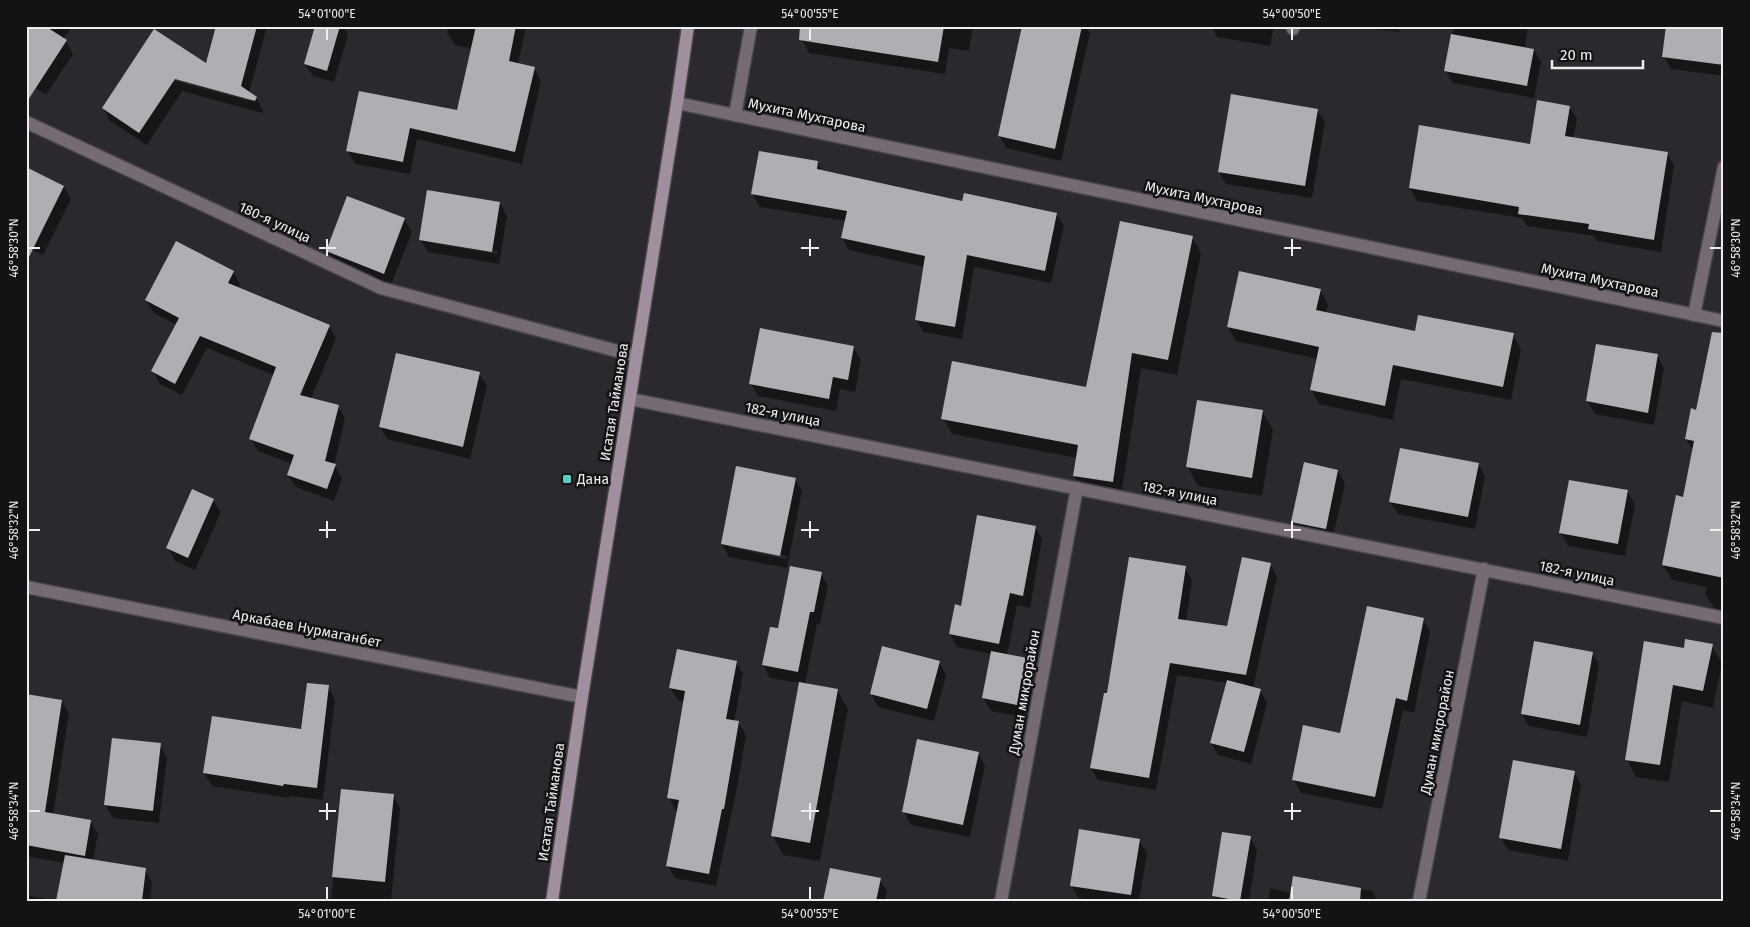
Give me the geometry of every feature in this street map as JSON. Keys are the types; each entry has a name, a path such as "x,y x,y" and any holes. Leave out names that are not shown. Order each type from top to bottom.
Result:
{"street":[{"name":"Исатая Тайманова","path":"552,901 582,697 678,103 688,26"},
{"path":"736,115 751,26"},
{"name":"Мухита Мухтарова","path":"678,103 1724,321"},
{"name":"180-я улица","path":"26,122 381,288 636,356"},
{"path":"1694,315 1724,167"},
{"name":"182-я улица","path":"630,399 1724,618"},
{"name":"Думан микрорайон","path":"1001,901 1076,488"},
{"name":"Думан микрорайон","path":"1419,901 1484,569"},
{"name":"Аркабаев Нурмаганбет","path":"26,587 582,697"}],"building":[{"path":"26,26 45,26 67,40 26,103"},
{"path":"216,26 257,26 241,86 257,97 255,101 175,79 139,133 102,108 154,29 206,63"},
{"path":"315,26 340,26 327,71 304,64"},
{"path":"476,26 516,26 509,61 535,67 515,152 410,128 403,162 346,151 359,91 457,110"},
{"path":"800,26 944,26 938,62 799,40"},
{"path":"1022,26 1082,26 1055,149 998,136"},
{"path":"1666,26 1724,26 1724,65 1662,57"},
{"path":"1451,34 1534,49 1527,86 1444,71"},
{"path":"1231,94 1318,109 1305,186 1218,172"},
{"path":"1537,100 1570,106 1565,136 1668,152 1654,240 1588,229 1589,224 1518,214 1519,207 1409,188 1419,125 1530,144"},
{"path":"759,151 818,161 817,169 962,201 964,193 1057,213 1045,271 967,255 955,327 915,320 925,256 841,238 847,211 751,194"},
{"path":"26,167 64,186 26,263"},
{"path":"427,190 500,202 492,252 419,240"},
{"path":"347,196 405,218 384,274 326,251"},
{"path":"1120,221 1193,236 1168,360 1132,353 1113,482 1073,476 1078,445 941,419 952,361 1086,387"},
{"path":"176,241 234,271 228,283 330,325 300,395 339,405 325,461 336,464 327,489 287,475 294,455 249,439 276,367 200,336 175,384 151,371 179,318 145,300"},
{"path":"1239,271 1321,289 1316,310 1415,331 1418,315 1514,333 1503,387 1393,365 1385,406 1310,390 1319,347 1227,327"},
{"path":"760,328 854,346 848,380 833,377 829,399 749,384"},
{"path":"1712,332 1724,333 1724,578 1662,565 1676,495 1683,497 1694,441 1685,439 1691,408 1696,410"},
{"path":"1596,344 1658,354 1648,413 1586,401"},
{"path":"396,353 480,372 463,447 379,427"},
{"path":"1197,400 1263,410 1252,478 1186,467"},
{"path":"1400,448 1479,463 1468,517 1389,502"},
{"path":"1304,462 1338,470 1326,529 1291,522"},
{"path":"736,466 796,478 780,556 721,544"},
{"path":"1569,480 1628,490 1618,544 1559,533"},
{"path":"192,489 214,499 188,558 166,548"},
{"path":"977,515 1036,526 1023,596 1010,593 999,644 949,634 955,604 961,606"},
{"path":"1129,557 1186,566 1178,619 1227,626 1242,557 1271,563 1246,675 1170,663 1149,778 1090,768 1104,693 1107,693"},
{"path":"790,566 822,572 814,612 810,612 798,672 762,665 770,627 778,628"},
{"path":"1367,606 1424,618 1407,701 1396,698 1375,797 1292,780 1303,725 1340,733"},
{"path":"1685,639 1713,644 1703,691 1673,685 1660,765 1625,760 1644,641 1684,648"},
{"path":"1534,641 1593,652 1580,725 1521,714"},
{"path":"882,646 940,661 927,709 870,694"},
{"path":"677,649 737,661 726,719 739,721 724,809 722,809 709,874 666,866 679,800 667,798 685,691 669,688"},
{"path":"991,651 1027,658 1017,705 982,698"},
{"path":"1227,680 1261,689 1244,752 1210,743"},
{"path":"799,682 838,689 810,843 771,836"},
{"path":"307,683 329,685 317,788 284,784 283,786 203,773 212,716 301,729"},
{"path":"26,694 62,700 45,812 91,820 85,856 26,845"},
{"path":"112,738 161,743 153,811 104,805"},
{"path":"917,739 979,752 963,825 902,812"},
{"path":"1513,760 1575,771 1561,849 1499,838"},
{"path":"341,789 394,794 385,882 332,877"},
{"path":"1079,829 1140,839 1131,895 1070,886"},
{"path":"1222,832 1251,836 1240,901 1212,896"},
{"path":"65,855 146,868 142,901 56,901"},
{"path":"830,868 881,878 876,901 823,901"},
{"path":"1293,876 1361,888 1360,901 1289,901"}],"place":[{"name":"Дана","path":"567,479"}]}
